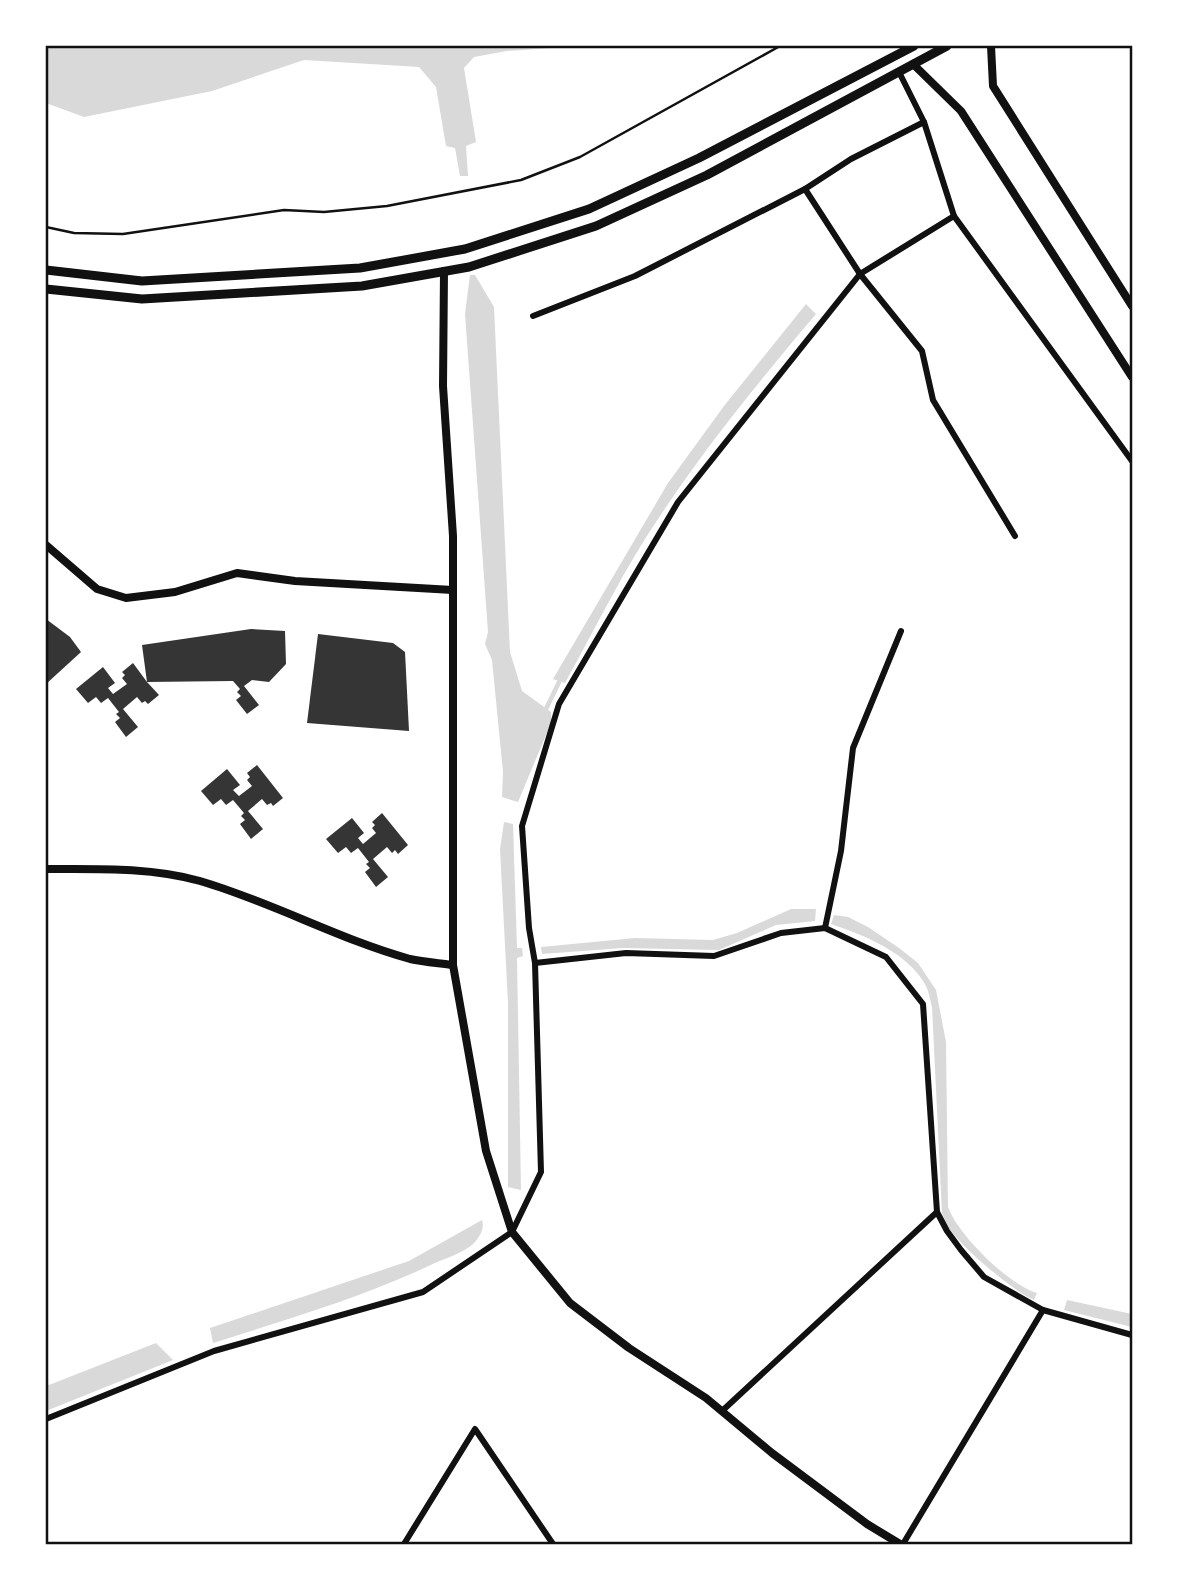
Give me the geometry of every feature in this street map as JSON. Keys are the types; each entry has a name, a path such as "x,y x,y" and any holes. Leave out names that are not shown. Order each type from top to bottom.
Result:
{"main road":[{"path":"46,270 142,281 360,268 465,249 589,209 699,158 914,46"},
{"path":"46,289 142,299 362,286 469,267 596,226 707,175 947,46"}],"street":[{"path":"991,46 993,86 1132,306"},
{"path":"913,64 961,111 1132,377"},
{"path":"899,72 924,122 954,216 1132,461"},
{"path":"533,316 635,276 805,189 851,159 924,122"},
{"path":"805,189 860,274 922,351 933,400 1015,536"},
{"path":"46,1419 214,1351 423,1292 512,1232 541,1172 534,964 522,826 559,704 678,502 860,274 954,216"},
{"path":"444,271 443,386 453,536 453,965 485,1151 512,1232 570,1303 629,1349 706,1398 782,1461 867,1524 902,1545 1043,1310"},
{"path":"46,545 97,589 126,598 175,592 237,573 295,580 453,590"},
{"path":"825,928 841,850 853,748 901,631"},
{"path":"46,869 167,873 198,880 412,959 453,965"},
{"path":"534,964 626,953 714,956 781,933 825,928 886,957 923,1004 937,1212 947,1231 984,1277 1043,1310 1132,1335"},
{"path":"722,1411 937,1212"},
{"path":"404,1545 475,1429 553,1545"}],"path":[{"path":"46,227 74,233 123,234 284,209 324,212 387,206 521,180 580,157 780,46"}],"shaded area":[{"path":"46,46 581,46 507,51 474,57 464,68 476,142 466,146 468,176 460,176 455,148 446,146 436,87 419,67 304,60 212,91 84,117 46,103"},
{"path":"470,275 475,275 494,307 510,652 522,691 551,712 551,723 518,802 502,797 503,772 492,660 485,644 488,632 465,314"},
{"path":"806,304 816,314 735,413 678,490 634,557 565,683 553,679 668,483 724,406"},
{"path":"504,822 513,824 517,948 522,948 523,956 517,958 521,1190 508,1187 508,1003 500,849"},
{"path":"791,909 816,909 815,921 776,925 719,950 623,948 542,954 541,947 635,938 713,940 737,933"},
{"path":"834,915 848,917 868,927 899,948 918,963 936,990 946,1042 948,1207 962,1231 986,1258 1013,1280 1037,1293 1034,1300 1001,1279 976,1257 955,1236 942,1213 932,1007 926,986 909,964 897,955 871,940 831,924"},
{"path":"482,1220 482,1230 477,1239 455,1255 353,1297 213,1343 210,1328 409,1261"},
{"path":"1067,1300 1132,1314 1132,1327 1064,1310"},
{"path":"156,1343 173,1360 46,1411 46,1384"}],"building":[{"path":"46,619 70,637 81,652 46,684"},
{"path":"251,629 285,631 286,664 269,682 252,680 244,686 259,705 247,714 236,700 241,696 237,692 240,689 233,681 147,682 142,645"},
{"path":"318,634 393,643 405,652 409,731 307,723"},
{"path":"133,663 159,695 148,704 145,701 142,703 137,697 123,709 138,727 126,737 115,722 120,718 116,714 119,712 108,698 101,703 96,697 88,703 76,689 103,667 115,683 108,688 113,694 127,684 122,678 125,675 122,672"},
{"path":"257,765 283,798 273,806 271,803 267,805 262,799 248,811 263,829 251,839 240,824 245,820 241,816 244,813 233,800 226,805 221,799 213,805 201,791 227,769 240,785 233,790 239,796 252,786 247,780 250,777 247,773"},
{"path":"382,813 408,845 398,854 395,850 392,853 387,847 373,859 388,877 376,887 365,872 370,868 366,864 369,862 358,848 351,853 346,847 338,853 326,839 352,818 364,833 358,838 363,844 376,833 372,822"}],"waterway":[{"path":"544,713 562,676"}]}
